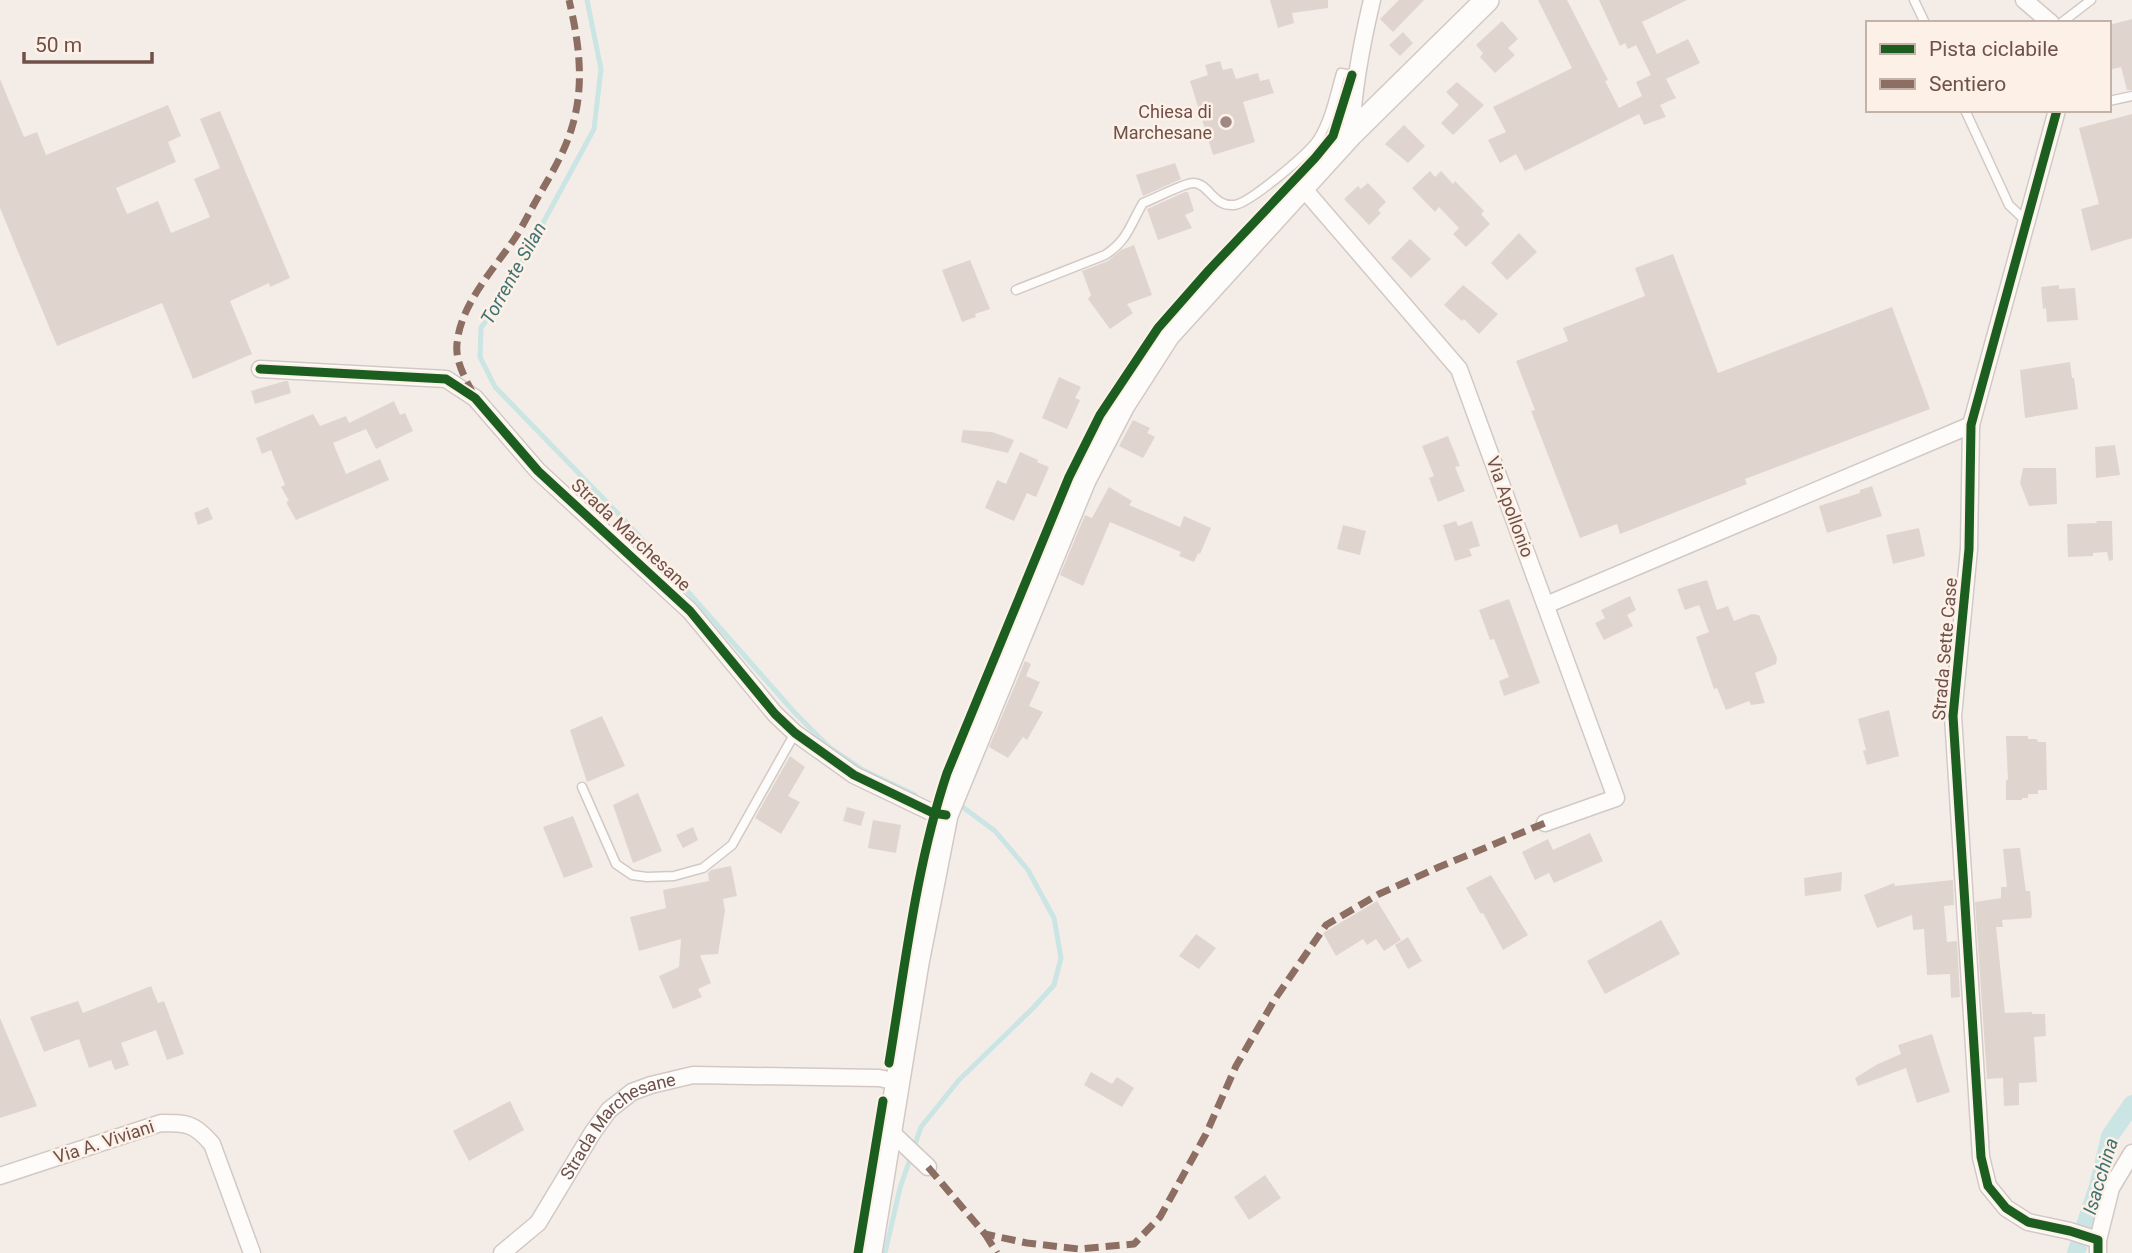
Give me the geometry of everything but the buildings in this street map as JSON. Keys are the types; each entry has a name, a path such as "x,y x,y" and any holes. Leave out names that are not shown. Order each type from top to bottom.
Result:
{"main road":[{"path":"870,1253 917,963 946,815 1084,480 1123,405 1168,335 1351,134 1487,0"}],"street":[{"path":"1351,134 1372,0"},
{"path":"2024,0 2049,21"},
{"name":"Strada Sette Case","path":"2056,112 1971,425 1969,549 1954,716 1981,1157 1988,1186 2006,1208 2028,1222 2070,1231 2096,1244"},
{"name":"Via Apollonio","path":"1303,188 1459,369 1616,799 1545,823"},
{"name":"Strada Marchesane","path":"260,369 446,379 475,398 538,471 690,611 775,714 795,733 854,775 933,813 946,815"},
{"path":"1546,605 1971,425"},
{"name":"Strada Marchesane","path":"502,1253 538,1223 593,1132 609,1110 632,1092 693,1075 879,1078 898,1082"},
{"name":"Via A. Viviani","path":"0,1176 161,1123 187,1123 201,1131 212,1144 252,1253"},
{"path":"890,1131 928,1167"},
{"path":"2096,1244 2111,1188 2132,1153"}],"lane":[{"path":"1914,0 1923,21"},
{"path":"2064,21 2091,0"},
{"path":"1016,290 1105,255 1118,247 1126,237 1143,203 1192,183 1201,185 1220,204 1236,206 1252,198 1318,140 1333,103 1341,73 1359,76"},
{"path":"2111,101 2132,96"},
{"path":"1966,112 2009,205 2026,222"},
{"path":"582,786 616,864 632,875 674,876 703,868 732,845 795,733"}],"waterway":[{"name":"Torrente Silan","path":"587,0 601,69 594,129 505,293 481,328 480,357 495,387 629,525 795,713 829,747 863,770 915,795"},
{"path":"885,1253 900,1188 921,1127 959,1080 1054,985 1061,958 1054,918 1028,870 995,831 964,808"},
{"name":"Isacchina","path":"2076,1253 2098,1186 2110,1136 2132,1104"}],"marked path":[{"path":"473,394 457,351 459,330 464,316 478,290 516,236 552,173 565,146 576,111 579,64 569,0"},
{"path":"928,1167 985,1234 1027,1243 1079,1249 1134,1244 1160,1217 1206,1134 1236,1066 1275,999 1326,925 1379,894 1545,823"},
{"path":"985,1234 997,1253"}],"cycle path":[{"path":"889,1063 919,880 936,808 947,773 1069,477 1100,415 1158,328 1333,136 1352,75"},
{"path":"2056,112 1971,425 1969,549 1953,716 1981,1157 1988,1186 2006,1208 2028,1222 2098,1240 2098,1253"},
{"path":"260,369 446,379 475,398 538,471 690,611 775,714 795,733 854,775 933,813 946,815"},
{"path":"858,1253 883,1101"}],"place":[{"name":"Chiesa di Marchesane","path":"1226,122"}]}
